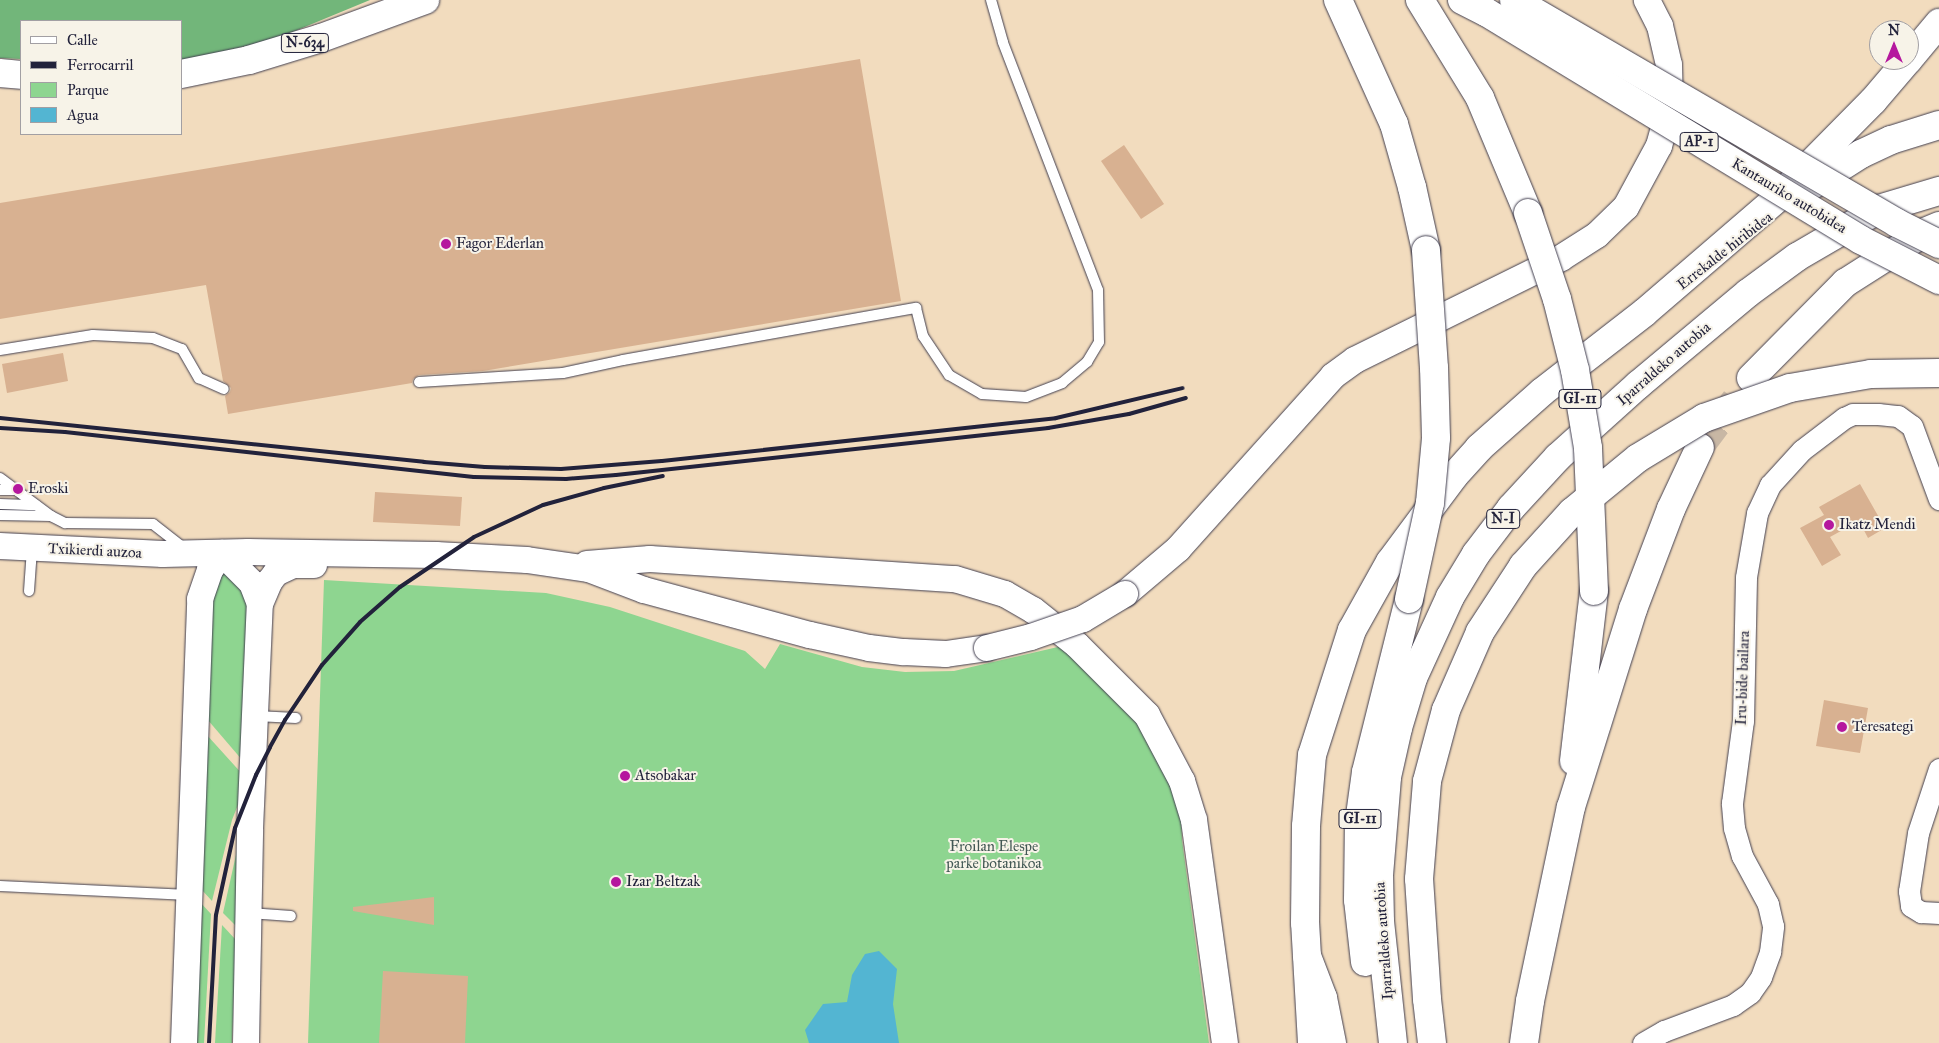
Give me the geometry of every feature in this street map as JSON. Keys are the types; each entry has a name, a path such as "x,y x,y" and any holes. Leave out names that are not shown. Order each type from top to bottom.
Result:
{"main road":[{"name":"N-634","path":"182,74 249,60 321,38 425,0"},
{"name":"GI-11","path":"1338,0 1394,124 1412,187 1426,250 1434,368 1436,438 1430,502 1409,599 1366,772 1359,823 1358,900 1376,1043"},
{"name":"GI-11","path":"1420,0 1480,98 1528,212 1558,299 1575,370 1588,448 1594,592 1576,739 1571,807 1530,1001 1524,1043"},
{"name":"Kantauriko autobidea","path":"1462,0 1494,17 1861,240 1939,280"},
{"name":"Kantauriko autobidea","path":"1514,0 1897,223 1939,244"},
{"path":"1919,46 1939,23"},
{"path":"1312,1043 1305,923 1306,826 1312,755 1352,630 1390,562 1454,476 1479,448 1542,392 1645,312 1801,176 1873,101 1899,70"},
{"path":"0,73 20,75"},
{"name":"Errekalde hiribidea","path":"1645,312 1695,278 1818,179 1861,154 1891,140 1939,125"},
{"name":"Iparraldeko autobia","path":"1393,1043 1379,913 1379,875 1387,777 1398,728 1413,678 1450,597 1476,554 1511,508 1558,457 1638,385 1748,293 1797,257 1879,209 1939,192"},
{"path":"1751,378 1845,283 1925,232 1939,226"},
{"path":"1432,1043 1427,999 1419,879 1427,781 1446,710 1476,641 1523,566 1572,512 1638,458 1704,418 1790,388 1871,374 1939,373"},
{"path":"1571,807 1633,610 1671,509 1700,447"},
{"path":"1308,956 1323,998 1332,1043"}],"street":[{"path":"574,566 608,575 644,590 810,635 869,648 904,652 946,654 987,648 1031,637 1083,619 1124,594 1178,549 1333,376 1355,360 1561,258 1597,236 1626,207 1659,146 1670,106 1669,64 1660,26 1647,0"},
{"name":"Iru-bide bailara","path":"1643,1043 1664,1031 1733,1005 1750,993 1761,977 1770,952 1773,926 1768,904 1742,856 1734,828 1732,803 1743,721 1746,577 1757,513 1770,486 1802,450 1844,418 1853,414 1878,414 1898,416 1912,426 1939,499"},
{"name":"Txikierdi auzoa","path":"0,546 163,554 436,555 527,560 574,566"},
{"path":"184,1043 200,599 210,570 222,553 252,583 260,604"},
{"path":"574,566 650,559 940,577 976,584 1005,594 1034,610 1096,663 1147,716 1182,781 1194,820 1225,1043"},
{"path":"246,1043 248,913 260,604 270,581 276,573 293,565 301,565 534,575 620,590 644,590"},
{"path":"1939,769 1918,833 1909,891 1911,906 1921,912 1939,913"}],"lane":[{"path":"419,382 563,373 623,360 916,308 924,336 949,375 982,394 1026,397 1062,384 1087,362 1099,342 1098,290 1002,42 991,0"},
{"path":"0,350 93,335 152,338 182,349 199,378 224,389"},
{"path":"0,478 51,516 64,523 152,524 191,553"},
{"path":"0,490 17,490"},
{"path":"0,504 36,505"},
{"path":"0,515 51,516"},
{"path":"29,591 32,548"},
{"path":"255,716 296,718"},
{"path":"0,886 190,895"},
{"path":"248,913 291,916"}],"green space":[{"path":"0,0 370,0 278,38 182,62 182,20 20,20 20,59 0,58"},
{"path":"226,572 248,598 243,761 207,719 211,592 221,575"},
{"name":"Froilan Elespe parke botanikoa","path":"324,580 546,593 610,607 745,651 765,669 780,644 862,667 905,672 954,671 1062,646 1133,717 1160,759 1181,813 1182,840 1209,1043 308,1043"},
{"path":"206,734 244,776 243,792 232,820 212,901 201,889"},
{"path":"240,837 237,927 223,913"},
{"path":"200,902 211,914 204,1043 193,1043"},
{"path":"222,925 236,940 232,1043 215,1043"}],"water":[{"path":"879,951 897,969 893,1004 899,1043 809,1043 805,1030 823,1004 847,1002 852,975 865,954"}],"building":[{"name":"Fagor Ederlan","path":"860,59 901,301 483,371 419,375 413,379 412,383 228,414 225,396 230,392 231,388 223,381 206,285 0,319 0,203"},
{"path":"1124,145 1164,204 1141,219 1101,161"},
{"path":"63,353 68,381 7,393 2,364"},
{"name":"Ikatz Mendi","path":"1860,484 1885,528 1868,538 1859,521 1830,537 1841,555 1822,566 1800,528 1824,515 1819,507"},
{"path":"375,492 462,497 460,526 373,522"},
{"name":"Teresategi","path":"1824,700 1868,708 1860,753 1816,746"},
{"path":"434,897 434,925 353,911 353,907"},
{"path":"383,971 468,976 465,1043 379,1043"}],"tunnel":[{"path":"1700,447 1735,400"}],"railway":[{"path":"0,418 424,462 485,467 561,469 662,461 1056,418 1183,388"},
{"path":"0,428 65,432 474,477 566,479 1048,428 1129,414 1186,398"},
{"path":"209,1043 216,915 235,828 256,775 270,747 285,720 322,665 360,622 400,587 474,537 543,505 604,488 663,476"}],"place":[{"name":"Fagor Ederlan","path":"446,244"},
{"name":"Eroski","path":"18,489"},
{"name":"Ikatz Mendi","path":"1829,525"},
{"name":"Teresategi","path":"1842,727"},
{"name":"Atsobakar","path":"625,776"},
{"name":"Izar Beltzak","path":"616,882"}]}
